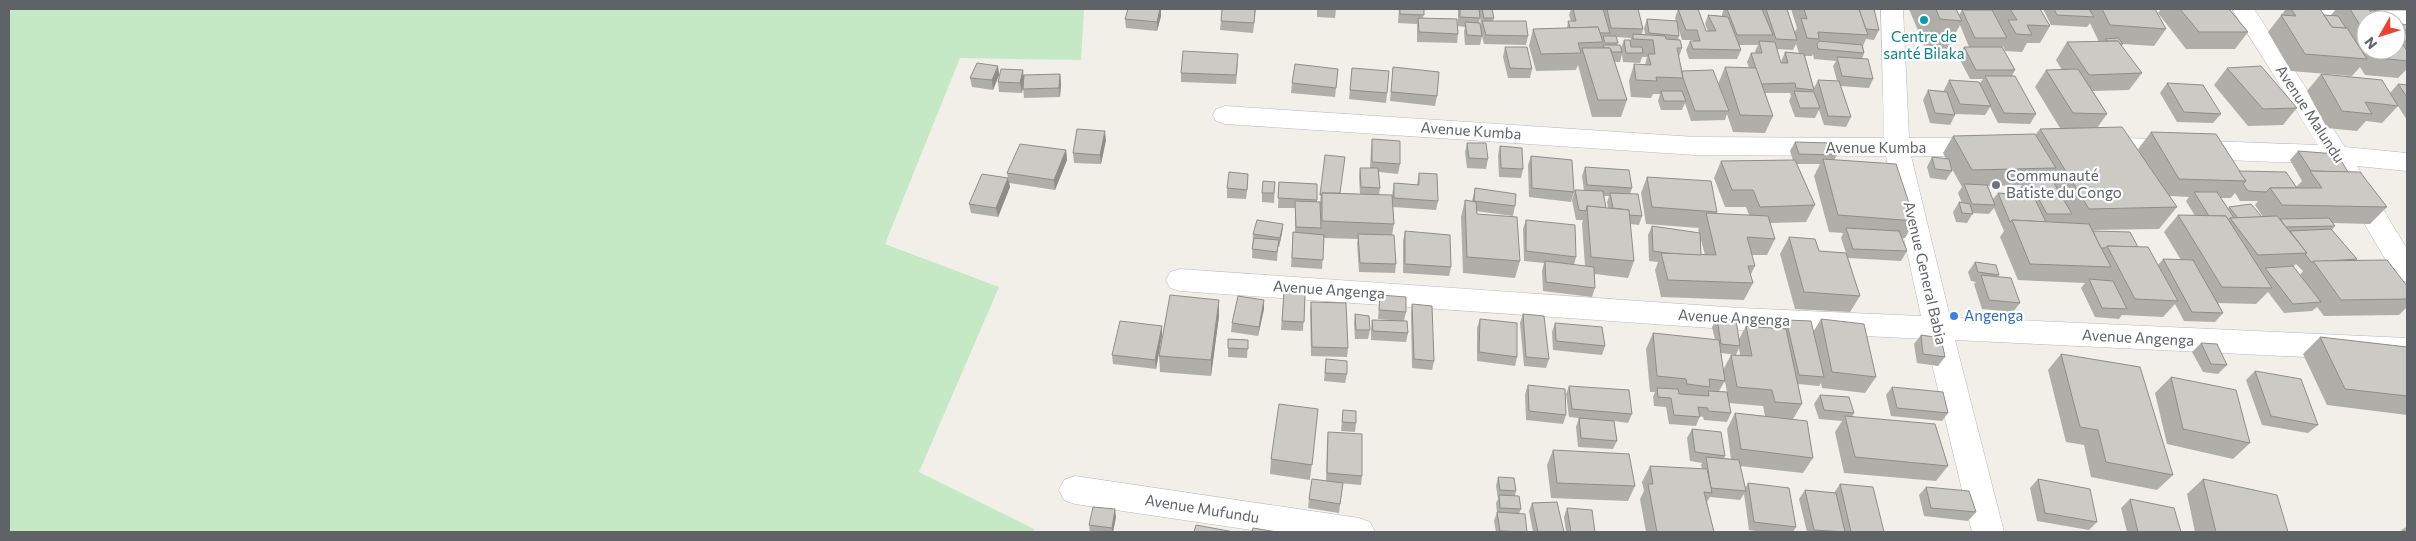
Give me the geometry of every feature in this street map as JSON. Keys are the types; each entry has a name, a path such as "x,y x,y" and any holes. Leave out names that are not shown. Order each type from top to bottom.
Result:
{"street":[{"name":"Avenue General Babia","path":"1892,9 1897,148 1938,328 1988,532"},
{"name":"Avenue Malundu","path":"2242,9 2337,154 2407,272"},
{"path":"2305,9 2407,18"},
{"name":"Avenue Kumba","path":"1225,115 1695,146 1897,148 2006,146"},
{"path":"2075,145 2337,154 2407,162"},
{"name":"Avenue Angenga","path":"1180,280 1740,319 2407,350"},
{"name":"Avenue Mufundu","path":"1075,490 1359,532"}],"green space":[{"path":"9,9 1084,9 1081,60 960,58 885,244 999,287 919,472 1034,529 1034,532 9,532"}],"building":[{"path":"1128,9 1160,9 1157,22 1125,19"},
{"path":"1222,9 1255,9 1254,23 1221,21"},
{"path":"1400,9 1424,9 1424,15 1400,14"},
{"path":"1460,9 1479,9 1480,18 1460,17"},
{"path":"1482,9 1492,9 1494,18 1484,18"},
{"path":"1573,9 1603,9 1610,33 1600,33 1598,27 1570,28 1568,21 1576,21"},
{"path":"1607,9 1638,9 1643,29 1611,28"},
{"path":"1678,9 1698,9 1706,31 1716,31 1708,15 1728,17 1741,50 1693,49 1690,41 1700,41 1697,30 1686,30"},
{"path":"1727,9 1762,9 1773,35 1737,35"},
{"path":"1766,9 1787,9 1797,40 1776,39"},
{"path":"1804,9 1859,9 1868,35 1818,32 1819,39 1807,38 1801,18 1807,19"},
{"path":"1859,9 1874,9 1879,30 1866,29"},
{"path":"1936,9 1956,9 1962,21 1940,19"},
{"path":"2010,9 2040,9 2050,26 2027,25 2032,35 2016,34 2008,20 2017,20"},
{"path":"2054,9 2089,9 2094,17 2057,15"},
{"path":"2102,9 2155,9 2166,29 2110,25"},
{"path":"2180,9 2229,9 2248,32 2199,32"},
{"path":"2291,9 2320,9 2332,27 2347,28 2356,42 2356,58 2305,54 2281,15 2296,16"},
{"path":"2350,9 2369,10 2356,10 2356,19"},
{"path":"1962,10 1992,10 2007,38 1975,38"},
{"path":"2324,15 2338,16 2346,28 2332,27"},
{"path":"1418,18 1457,19 1458,34 1419,32"},
{"path":"1647,19 1677,21 1679,36 1649,33"},
{"path":"1482,21 1526,21 1528,36 1486,35"},
{"path":"1465,22 1480,23 1482,36 1467,35"},
{"path":"1598,27 1603,42 1578,43 1581,53 1541,54 1533,29"},
{"path":"1633,34 1665,36 1666,39 1680,40 1682,48 1677,48 1683,78 1656,77 1657,81 1636,80 1634,64 1651,65 1648,54 1655,54 1653,40 1633,39"},
{"path":"1603,36 1616,36 1618,43 1605,43"},
{"path":"2118,38 2123,44 2120,44 2118,41 2107,41 2105,39"},
{"path":"1624,40 1630,40 1631,47 1642,47 1643,53 1626,53"},
{"path":"1759,41 1775,42 1781,63 1788,63 1785,52 1804,54 1814,90 1796,88 1795,83 1761,84 1751,53 1762,53"},
{"path":"1819,41 1862,45 1864,53 1818,49 1817,44"},
{"path":"2118,41 2142,73 2089,75 2067,42"},
{"path":"1603,45 1620,45 1622,52 1612,52 1610,48 1604,48"},
{"path":"1505,47 1527,47 1532,69 1510,68"},
{"path":"1964,47 2002,47 2015,70 1976,70"},
{"path":"1582,48 1610,48 1627,100 1598,100"},
{"path":"1183,51 1238,54 1236,75 1181,73"},
{"path":"1837,57 1868,59 1873,79 1842,76"},
{"path":"977,63 998,66 992,80 970,78"},
{"path":"1295,64 1338,69 1336,88 1292,83"},
{"path":"2261,66 2297,108 2263,109 2227,68"},
{"path":"1393,67 1439,72 1437,96 1391,92"},
{"path":"1725,67 1756,68 1773,116 1740,115"},
{"path":"1352,68 1389,71 1387,93 1350,90"},
{"path":"1001,69 1023,70 1020,83 998,82"},
{"path":"2078,69 2107,114 2073,113 2046,70"},
{"path":"1713,70 1729,111 1695,111 1682,71"},
{"path":"1060,74 1059,88 1023,89 1024,75"},
{"path":"2321,74 2382,80 2398,106 2365,102 2372,114 2342,111"},
{"path":"1985,76 2015,76 2036,114 2004,113"},
{"path":"1818,80 1839,81 1851,117 1828,116"},
{"path":"1949,80 1979,82 1991,106 1960,104"},
{"path":"2167,83 2203,85 2221,114 2184,112"},
{"path":"2398,84 2407,85 2407,97"},
{"path":"1928,90 1947,92 1955,115 1935,113"},
{"path":"1661,91 1682,91 1686,101 1664,101"},
{"path":"1794,91 1814,92 1820,108 1800,108"},
{"path":"2122,127 2177,207 2089,209 2040,129"},
{"path":"1077,129 1105,131 1100,155 1073,153"},
{"path":"2151,132 2216,134 2246,181 2179,179"},
{"path":"2035,134 2056,168 1972,170 1953,136"},
{"path":"1372,139 1400,141 1400,164 1372,162"},
{"path":"1795,142 1832,143 1837,155 1799,154"},
{"path":"1467,143 1486,143 1488,159 1469,158"},
{"path":"1020,144 1066,150 1054,180 1007,173"},
{"path":"1500,146 1522,148 1523,169 1501,168"},
{"path":"2298,151 2337,154 2348,172 2311,171"},
{"path":"1325,155 1345,157 1340,193 1322,193 1320,195"},
{"path":"1531,156 1572,160 1574,192 1532,188"},
{"path":"1932,157 1949,159 1952,171 1935,169"},
{"path":"1823,159 1896,164 1915,221 1838,215"},
{"path":"1795,160 1815,205 1760,207 1753,190 1732,190 1721,161"},
{"path":"1585,167 1629,170 1632,188 1587,185"},
{"path":"1360,168 1378,168 1380,188 1361,187"},
{"path":"2239,171 2286,172 2297,188 2270,188 2266,192 2248,191 2243,184 2246,181"},
{"path":"2310,171 2360,172 2387,207 2282,205 2270,188 2322,188"},
{"path":"1229,172 1248,174 1247,190 1227,188"},
{"path":"1419,173 1437,174 1438,201 1394,198 1394,183 1419,185"},
{"path":"982,174 1008,178 996,208 969,204"},
{"path":"1647,177 1711,181 1717,212 1652,207"},
{"path":"2027,178 2051,178 2072,214 2047,214"},
{"path":"1263,181 1275,182 1274,193 1262,193"},
{"path":"1279,182 1317,184 1317,200 1278,198"},
{"path":"1964,184 1987,185 1995,205 1972,204"},
{"path":"1475,188 1516,194 1515,206 1474,201"},
{"path":"1575,190 1603,191 1606,208 1587,206 1586,211 1579,210"},
{"path":"2194,192 2217,192 2234,218 2228,220 2226,216 2209,216"},
{"path":"1322,193 1392,195 1394,224 1322,221"},
{"path":"1610,193 1638,194 1642,216 1629,215 1629,210 1613,208"},
{"path":"1998,193 2033,195 2046,222 2012,220 2010,222"},
{"path":"1465,200 1476,202 1477,214 1517,217 1520,261 1467,257"},
{"path":"1295,201 1320,202 1321,228 1296,227"},
{"path":"1959,202 1970,204 1973,214 1962,213"},
{"path":"2251,204 2262,217 2238,218 2229,207"},
{"path":"1587,206 1629,210 1634,261 1591,257"},
{"path":"1706,213 1768,216 1775,239 1747,237 1755,266 1748,266 1753,283 1668,280 1661,253 1716,255"},
{"path":"2178,215 2226,216 2272,288 2222,287"},
{"path":"2277,216 2307,253 2258,255 2230,218"},
{"path":"2329,218 2335,226 2286,227 2280,219"},
{"path":"1257,220 1283,224 1280,238 1253,234"},
{"path":"1526,220 1575,225 1576,257 1526,251"},
{"path":"2012,220 2089,224 2111,267 2030,264"},
{"path":"1652,226 1700,233 1701,255 1653,251"},
{"path":"1846,228 1899,231 1907,251 1853,249"},
{"path":"2331,229 2357,259 2311,262 2305,254 2307,253 2290,231"},
{"path":"1405,231 1450,235 1451,267 1405,264"},
{"path":"2093,231 2130,232 2138,247 2107,246 2101,248"},
{"path":"1293,232 1324,235 1323,260 1292,258"},
{"path":"1358,234 1394,235 1396,264 1360,263"},
{"path":"1789,237 1815,239 1819,251 1846,253 1860,296 1804,292"},
{"path":"1254,238 1279,240 1277,252 1252,249"},
{"path":"2107,246 2148,247 2178,301 2135,299"},
{"path":"2163,259 2193,260 2223,313 2192,312"},
{"path":"2387,260 2407,286 2407,299 2341,300 2313,261"},
{"path":"1545,261 1594,267 1595,288 1546,282"},
{"path":"1975,262 1996,265 1999,275 1978,272"},
{"path":"2293,266 2321,302 2293,304 2265,268"},
{"path":"1981,275 2011,278 2020,303 1989,300"},
{"path":"2089,279 2113,281 2127,309 2102,308"},
{"path":"1284,292 1305,293 1304,322 1282,321"},
{"path":"1170,295 1219,300 1211,360 1159,356"},
{"path":"1380,295 1406,297 1406,312 1379,310"},
{"path":"1238,296 1264,300 1259,327 1232,323"},
{"path":"1311,302 1346,303 1348,348 1312,347"},
{"path":"1412,304 1432,306 1434,361 1414,359"},
{"path":"1355,314 1369,316 1370,330 1356,330"},
{"path":"1523,314 1544,316 1549,359 1526,357"},
{"path":"1717,318 1736,320 1740,346 1721,344"},
{"path":"1480,319 1517,323 1517,357 1479,352"},
{"path":"1821,319 1864,324 1876,377 1832,372"},
{"path":"1372,320 1407,321 1408,333 1373,331"},
{"path":"1786,320 1811,321 1824,377 1799,375"},
{"path":"1120,321 1162,326 1155,360 1112,355"},
{"path":"1555,323 1602,327 1605,346 1556,341"},
{"path":"1746,326 1786,329 1802,404 1775,402 1772,390 1737,387 1731,355 1752,356"},
{"path":"1653,333 1719,340 1725,381 1709,379 1710,387 1687,384 1686,379 1657,376"},
{"path":"1921,335 1941,338 1945,357 1923,354"},
{"path":"2320,337 2407,347 2407,396 2345,389"},
{"path":"1228,339 1248,340 1248,349 1228,348"},
{"path":"2201,343 2217,344 2227,365 2211,364"},
{"path":"2061,354 2140,367 2173,475 2106,462 2098,430 2080,427"},
{"path":"1326,359 1347,361 1347,374 1325,373"},
{"path":"2255,371 2301,379 2318,425 2271,416"},
{"path":"2171,377 2236,390 2250,443 2183,429"},
{"path":"1528,385 1565,389 1566,415 1529,411"},
{"path":"1569,386 1629,390 1632,414 1572,409"},
{"path":"1892,387 1943,392 1948,413 1897,408"},
{"path":"1657,388 1678,389 1679,394 1709,396 1708,391 1727,392 1731,413 1708,411 1708,408 1698,407 1700,417 1674,415 1671,398 1658,397"},
{"path":"1820,395 1849,397 1854,413 1824,410"},
{"path":"1279,404 1318,409 1312,465 1271,459"},
{"path":"1343,410 1356,411 1356,423 1342,422"},
{"path":"1735,413 1807,421 1813,458 1741,449"},
{"path":"1845,416 1935,424 1948,466 1855,457"},
{"path":"1579,418 1614,421 1617,441 1581,438"},
{"path":"1692,429 1721,432 1725,456 1695,452"},
{"path":"1328,432 1362,434 1362,476 1327,473"},
{"path":"1553,450 1629,454 1635,486 1557,483"},
{"path":"1706,457 1739,460 1746,491 1711,488"},
{"path":"1650,466 1707,469 1712,493 1704,492 1714,532 1657,532 1648,484 1653,484"},
{"path":"1498,477 1514,478 1516,491 1500,490"},
{"path":"1312,479 1343,483 1340,504 1309,499"},
{"path":"2038,479 2090,489 2097,522 2045,513"},
{"path":"2203,479 2277,495 2288,532 2216,532"},
{"path":"1748,483 1789,488 1796,527 1754,522"},
{"path":"1840,484 1873,487 1884,532 1851,532"},
{"path":"1926,487 1969,491 1976,512 1931,508"},
{"path":"1805,490 1836,493 1845,532 1814,530"},
{"path":"1499,495 1519,496 1521,509 1500,508"},
{"path":"2130,499 2174,508 2181,532 2138,532"},
{"path":"1557,502 1564,532 1538,532 1532,503"},
{"path":"1093,507 1115,509 1112,528 1089,525"},
{"path":"1567,508 1592,510 1595,532 1571,532"},
{"path":"1497,512 1525,514 1527,532 1500,531"},
{"path":"1196,525 1234,532 1194,532"},
{"path":"1253,528 1277,532 1252,532"}],"place":[{"name":"Centre de santé Bilaka","path":"1924,20"},
{"name":"Communauté Batiste du Congo","path":"1996,185"},
{"name":"Angenga","path":"1954,316"}]}
